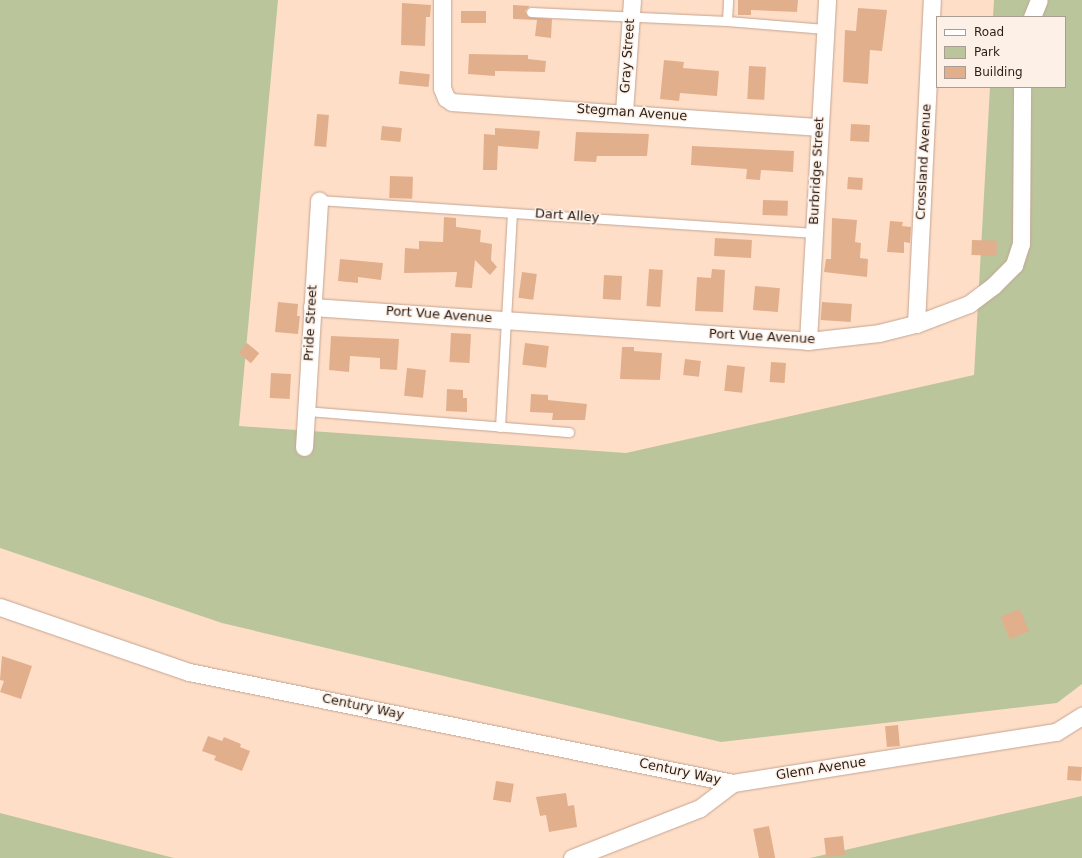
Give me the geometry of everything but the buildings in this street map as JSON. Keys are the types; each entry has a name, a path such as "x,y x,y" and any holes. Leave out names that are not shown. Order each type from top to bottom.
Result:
{"street":[{"name":"Stegman Avenue","path":"442,0 442,88 446,98 452,102 624,112 819,127"},
{"name":"Gray Street","path":"624,112 632,0"},
{"name":"Burbridge Street","path":"808,342 827,0"},
{"name":"Crossland Avenue","path":"916,324 932,0"},
{"path":"1032,16 1039,0"},
{"name":"Port Vue Avenue","path":"312,307 808,342 879,333 916,324 969,304 993,286 1014,264 1021,244 1022,88"},
{"name":"Pride Street","path":"304,447 319,200"},
{"name":"Century Way","path":"0,606 189,672 733,782"},
{"name":"Glenn Avenue","path":"572,858 700,808 733,782 1056,732 1082,716"}],"lane":[{"path":"727,21 728,0"},
{"path":"531,12 727,21 825,29"},
{"name":"Dart Alley","path":"319,200 814,233"},
{"path":"500,426 512,213"},
{"path":"306,411 569,432"}],"green space":[{"path":"0,0 278,0 239,426 626,453 974,375 990,88 1066,88 1066,16 993,16 994,0 1082,0 1082,684 1057,703 721,742 222,623 0,548"},
{"path":"1082,796 1082,858 810,858"},
{"path":"0,813 174,858 0,858"}]}
